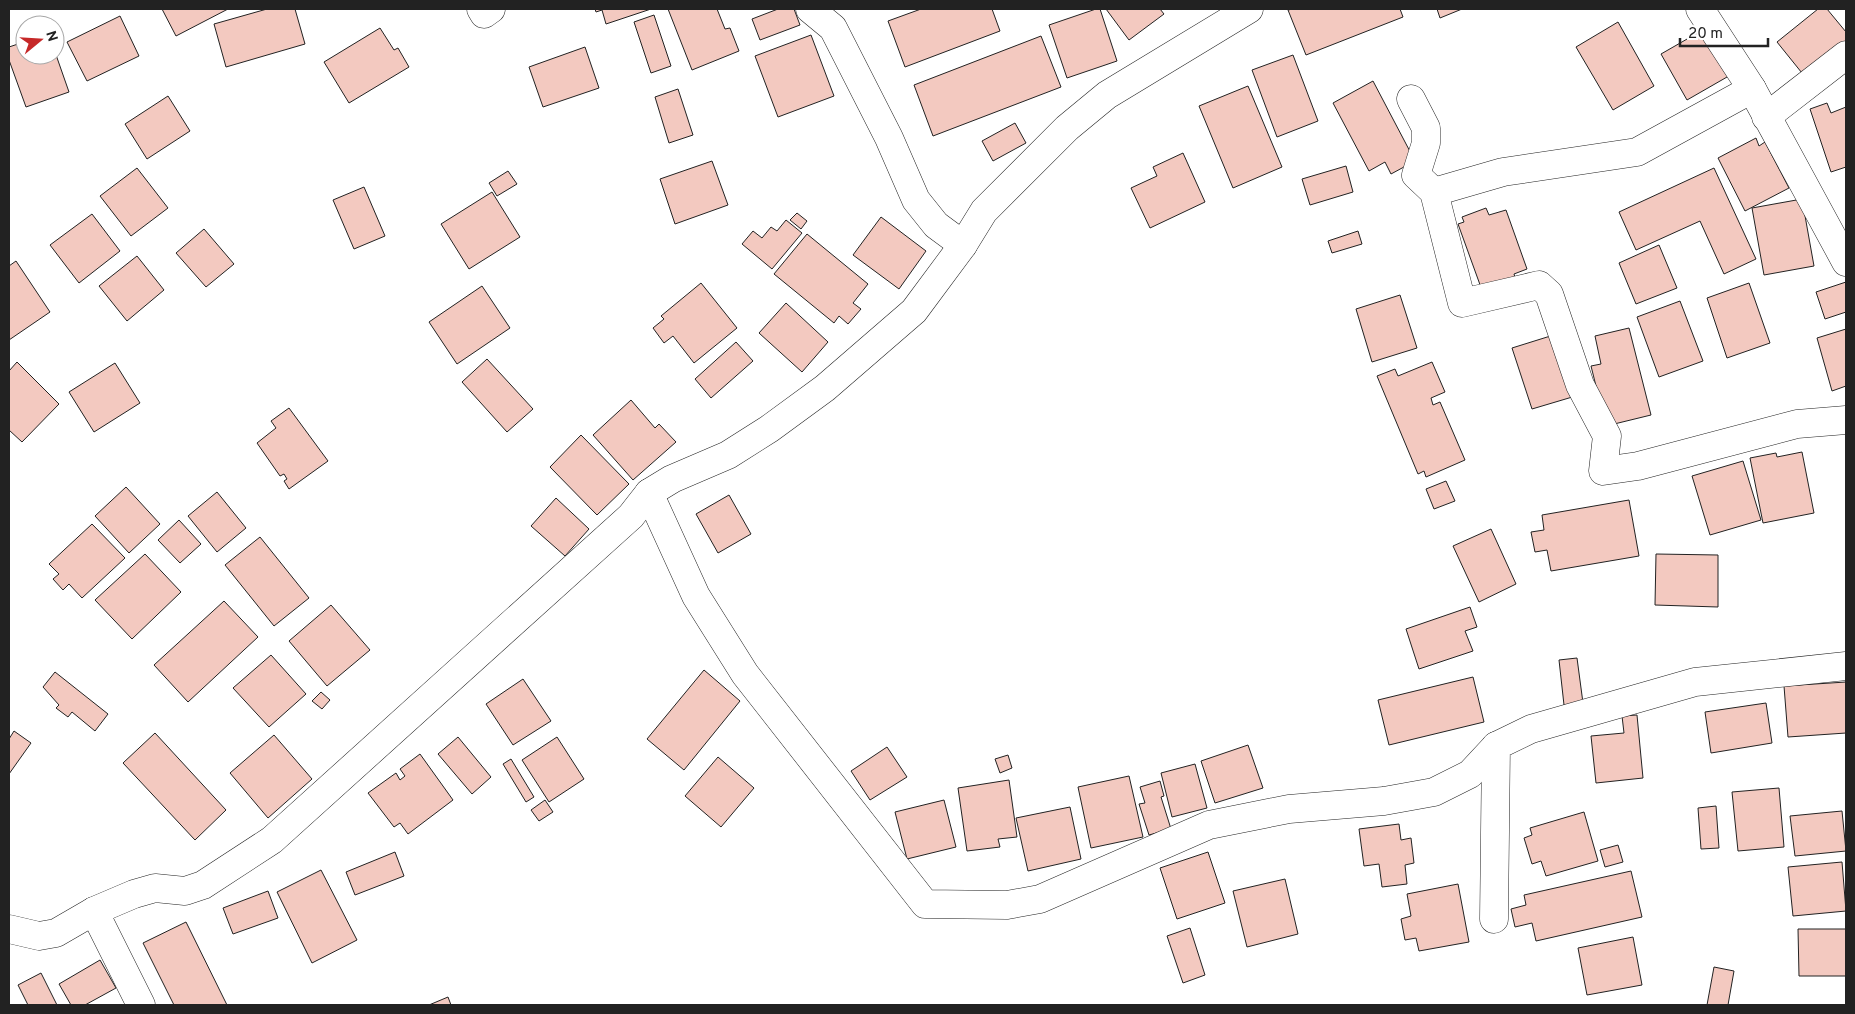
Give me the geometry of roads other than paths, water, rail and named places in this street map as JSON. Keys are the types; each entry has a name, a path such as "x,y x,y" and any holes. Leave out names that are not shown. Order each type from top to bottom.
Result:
{"street":[{"path":"480,9 484,14 492,9"},
{"path":"810,9 833,28 889,138 916,200 936,225 963,245"},
{"path":"9,929 39,936 56,933 94,911 134,894 155,888 185,890 203,885 272,840 630,516 649,493 672,479 728,455 769,429 825,388 914,311 963,245 984,211 1067,128 1107,95 1249,9"},
{"path":"1700,9 1752,89 1846,260"},
{"path":"1766,117 1846,55"},
{"path":"1434,192 1503,172 1637,152 1752,89"},
{"path":"1411,99 1426,128 1426,144 1416,175 1434,192 1462,303 1540,285 1549,294 1580,385 1608,436 1603,470 1638,466 1797,424 1846,420"},
{"path":"649,493 696,596 745,674 925,904 1007,905 1040,899 1209,825 1289,809 1384,801 1434,792 1470,774 1496,746 1531,729 1695,682 1846,666"},
{"path":"1494,919 1496,746"},
{"path":"94,911 141,1005"}]}
